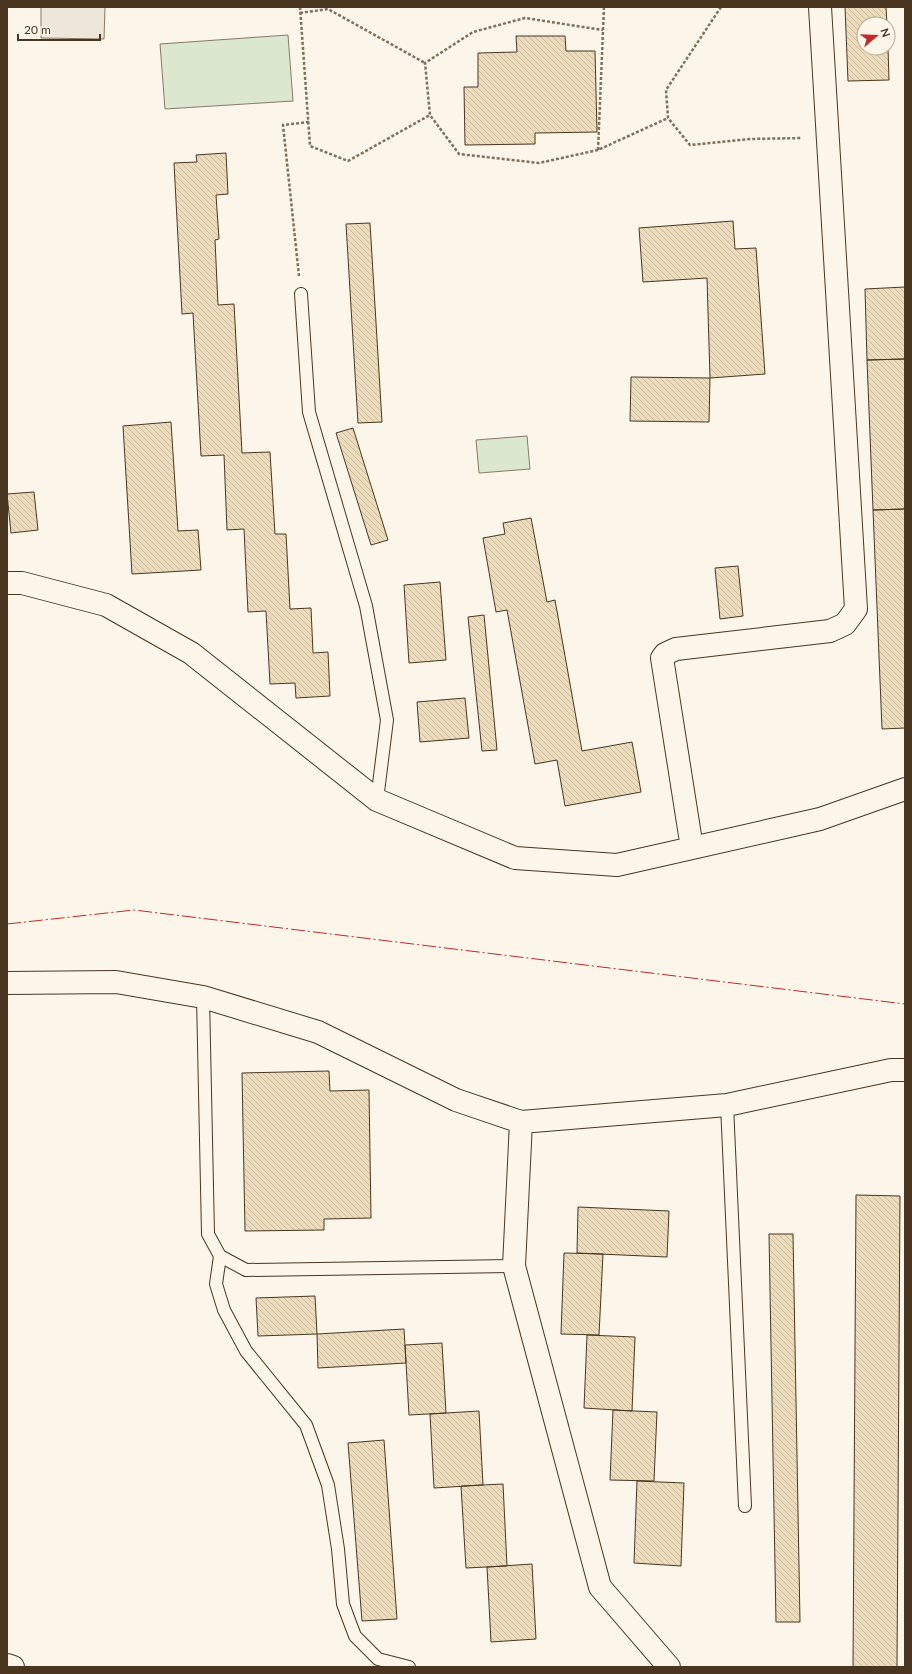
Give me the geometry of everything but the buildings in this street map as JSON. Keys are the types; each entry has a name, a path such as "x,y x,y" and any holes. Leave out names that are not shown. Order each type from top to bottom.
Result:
{"street":[{"path":"692,848 662,658 665,654 676,649 830,631 845,624 856,609 820,7"},
{"path":"7,583 22,583 106,606 191,653 377,800 515,858 617,865 820,819 905,789"},
{"path":"7,983 116,982 203,996 318,1032 456,1100 521,1122 727,1105 890,1070 905,1070"},
{"path":"521,1122 514,1266 600,1587 669,1667"},
{"path":"7,1665 13,1667"}],"lane":[{"path":"301,294 309,412 366,606 387,720 377,800"},
{"path":"203,996 208,1234 220,1256 246,1270 514,1266"},
{"path":"727,1105 745,1506"},
{"path":"220,1256 216,1284 224,1310 246,1350 306,1425 328,1485 338,1549 343,1604 355,1636 378,1659 409,1667"}],"path":[{"path":"300,7 310,146 348,161 430,115"},
{"path":"598,150 604,7"},
{"path":"721,7 666,90 668,118 690,145 750,139 828,138"},
{"path":"300,13 328,9 425,63"},
{"path":"425,63 473,32 525,18 603,30"},
{"path":"425,63 430,115 459,154 539,163 598,150 668,118"},
{"path":"301,294 283,124 308,122"}],"green space":[{"path":"288,35 293,101 165,109 160,44"},
{"path":"527,436 530,469 479,473 476,440"}],"shaded area":[{"path":"41,7 105,7 104,39 41,38"}],"power":[{"path":"7,924 134,910 905,1004"}]}
